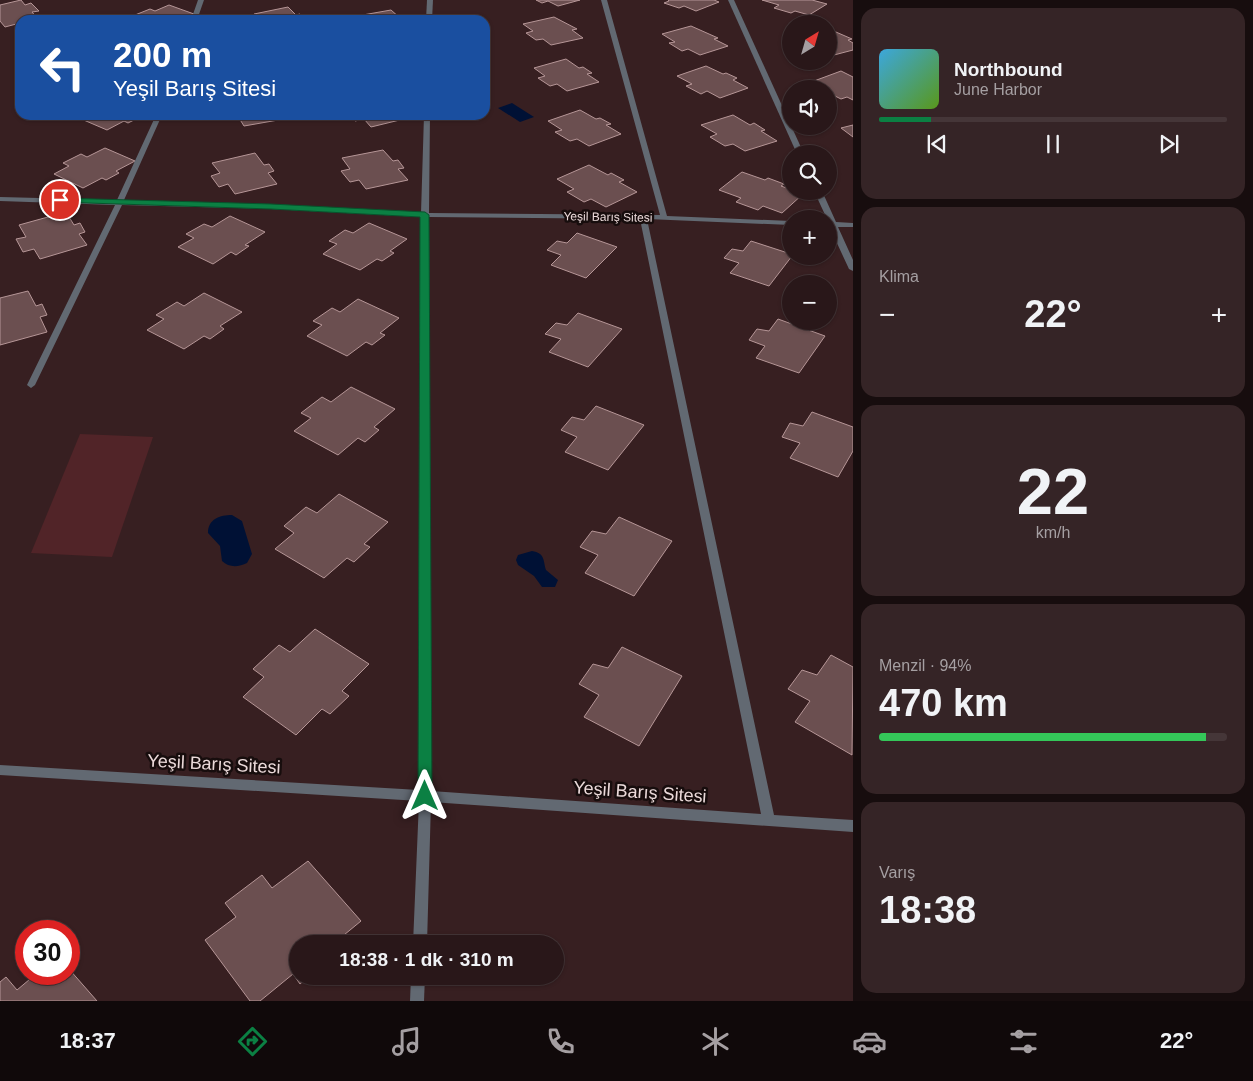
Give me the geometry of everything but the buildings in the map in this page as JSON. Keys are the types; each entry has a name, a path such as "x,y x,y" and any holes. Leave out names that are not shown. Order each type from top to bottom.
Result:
{"street":[{"path":"196,15 201,0"},
{"path":"430,0 430,15"},
{"path":"604,0 664,218"},
{"path":"731,0 797,145"},
{"path":"31,385 120,202 157,120"},
{"path":"420,935 425,796 425,215 427,120"},
{"name":"Yeşil Barış Sitesi","path":"0,199 120,202 425,215 643,217 782,223"},
{"path":"643,217 769,820"},
{"path":"837,224 853,225"},
{"path":"837,236 853,269"},
{"name":"Yeşil Barış Sitesi","path":"0,770 425,796 853,826"},
{"path":"417,1001 418,985"}],"shaded area":[{"path":"80,434 153,437 112,557 31,553"}],"water":[{"path":"512,103 534,117 520,122 498,108"},
{"path":"232,515 242,521 252,554 247,563 237,566 228,565 222,561 220,546 208,533 212,521 223,516"},
{"path":"532,551 541,555 546,570 558,580 555,587 542,587 534,576 518,565 516,560 518,555"}],"route":[{"path":"60,200 271,207 425,215 425,796"}]}
